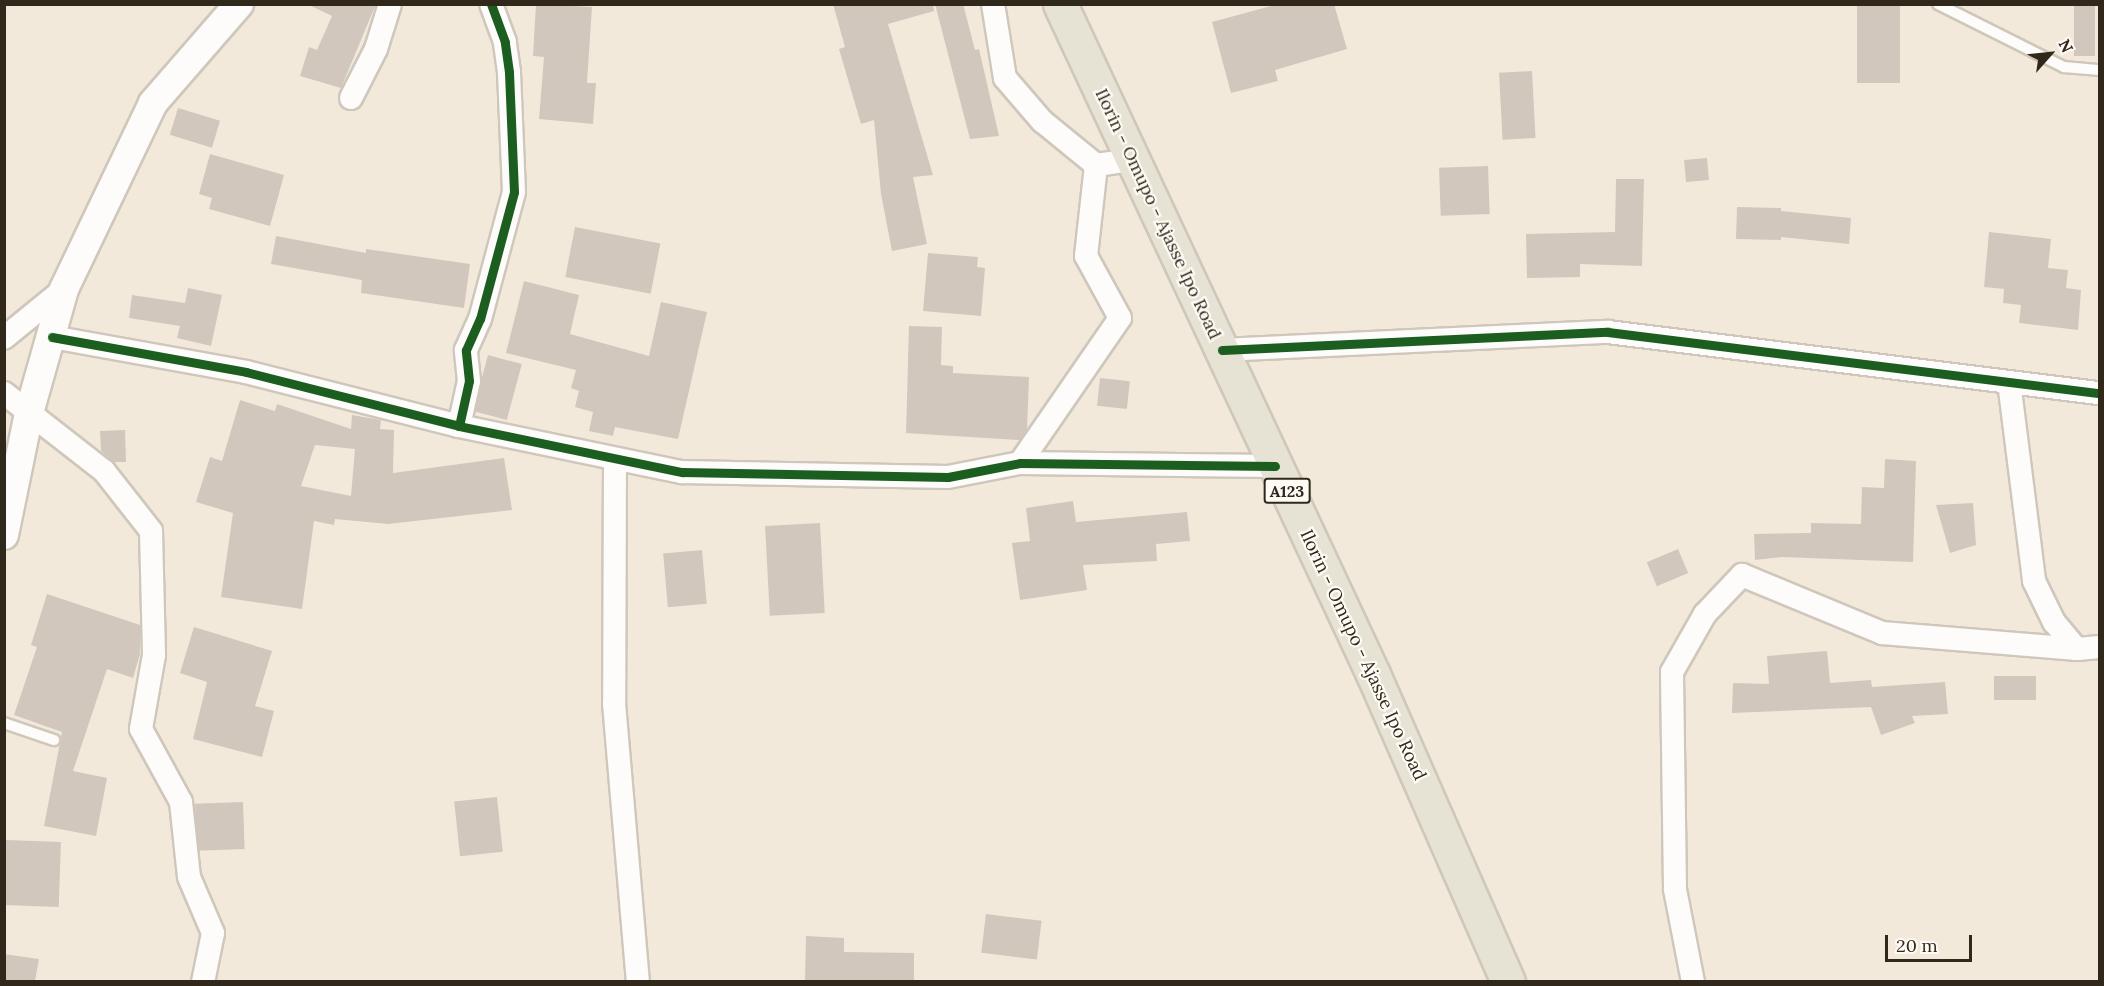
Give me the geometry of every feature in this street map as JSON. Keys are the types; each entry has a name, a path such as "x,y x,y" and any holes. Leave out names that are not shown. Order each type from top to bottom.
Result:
{"highway":[{"name":"Ilorin - Omupo - Ajasse Ipo Road","path":"1060,4 1387,706 1508,981"}],"street":[{"path":"4,535 29,413 64,289 153,103 239,4"},
{"path":"351,98 376,49 390,4"},
{"path":"459,426 469,381 466,350 480,319 514,192 509,72 505,42 490,4"},
{"path":"993,4 1005,78 1042,122 1095,165 1133,160"},
{"path":"1020,463 1120,318 1086,256 1095,165"},
{"path":"4,338 64,289"},
{"path":"1222,350 1608,332 2100,393"},
{"path":"52,337 246,372 459,426 682,472 948,477 1020,463 1275,466"},
{"path":"2009,382 2034,581 2054,622 2077,649"},
{"path":"4,393 104,471 151,531 154,655 141,729 181,802 189,878 213,933 203,981"},
{"path":"615,459 614,703 638,981"},
{"path":"1693,981 1675,889 1672,672 1705,614 1742,576 1882,633 2077,649 2100,647"}],"lane":[{"path":"1938,4 2064,67 2100,70"},
{"path":"4,723 54,740"}],"building":[{"path":"307,4 376,4 341,88 300,76 309,47 317,50 332,16"},
{"path":"536,4 592,7 587,83 596,83 593,124 539,119 544,57 533,56"},
{"path":"833,4 933,4 934,11 888,24 933,175 913,177 927,244 892,251 881,194 874,120 861,124 839,49 845,47"},
{"path":"935,4 963,4 975,50 979,49 999,136 970,139"},
{"path":"1278,4 1334,4 1347,49 1275,70 1278,81 1231,93 1212,22"},
{"path":"1857,4 1900,4 1900,83 1857,83"},
{"path":"2074,4 2095,4 2095,56 2074,56"},
{"path":"1532,71 1536,138 1503,140 1499,73"},
{"path":"178,108 220,121 212,148 170,135"},
{"path":"210,154 284,175 270,226 209,209 212,198 199,194"},
{"path":"1707,158 1709,180 1686,182 1684,160"},
{"path":"1488,166 1490,214 1441,216 1439,168"},
{"path":"1616,179 1644,179 1642,266 1580,264 1580,277 1527,278 1526,234 1615,232"},
{"path":"1737,207 1781,208 1781,211 1851,218 1849,244 1781,237 1781,240 1736,239"},
{"path":"575,227 660,244 651,294 565,277"},
{"path":"1989,232 2051,239 2048,268 2068,270 2066,288 2081,290 2078,330 2019,323 2021,305 2003,303 2004,289 1984,287"},
{"path":"276,236 366,253 366,249 470,264 464,308 361,293 362,280 271,264"},
{"path":"928,253 978,257 977,267 985,268 981,316 923,311"},
{"path":"524,281 579,295 570,334 649,356 661,302 707,312 678,439 615,427 613,436 589,431 593,412 575,407 579,391 571,388 576,370 506,353"},
{"path":"188,288 222,295 211,346 177,338 180,326 129,318 132,295 185,303"},
{"path":"909,326 942,327 941,365 953,366 953,373 1029,377 1027,429 1020,440 906,433"},
{"path":"488,355 522,364 507,420 473,411"},
{"path":"1100,378 1130,381 1127,409 1097,406"},
{"path":"240,400 275,411 277,404 351,429 352,415 381,420 380,429 394,430 393,473 504,458 512,510 388,524 335,519 334,525 314,521 302,609 221,597 233,513 196,502 210,457 222,461","holes":["315,445 355,449 351,496 301,486"]},
{"path":"125,430 126,462 114,462 101,451 100,431"},
{"path":"1885,459 1916,461 1913,562 1782,557 1755,560 1754,534 1811,533 1811,523 1861,524 1862,487 1884,488"},
{"path":"1073,501 1076,522 1187,512 1190,541 1156,544 1157,561 1083,565 1087,590 1020,600 1012,543 1030,541 1026,508"},
{"path":"1973,503 1976,545 1950,553 1936,505"},
{"path":"820,523 825,613 770,616 765,526"},
{"path":"1678,549 1688,573 1657,586 1647,562"},
{"path":"702,550 707,604 668,607 663,553"},
{"path":"47,594 140,625 140,654 133,678 107,669 73,771 107,778 96,836 44,826 62,732 14,715 37,647 31,645"},
{"path":"194,627 272,651 255,706 274,711 262,757 193,739 207,682 180,673"},
{"path":"1827,651 1830,683 1871,680 1872,687 1945,682 1948,714 1912,716 1915,723 1881,735 1871,707 1732,713 1733,683 1769,684 1767,656"},
{"path":"1994,676 2036,676 2036,700 1994,700"},
{"path":"497,797 503,852 460,856 454,801"},
{"path":"243,802 245,849 197,851 195,804"},
{"path":"6,840 61,842 59,907 4,905"},
{"path":"986,914 1042,921 1037,960 981,953"},
{"path":"806,936 844,938 844,952 914,953 914,981 805,981"},
{"path":"4,954 39,959 35,981 4,981"}],"cycle path":[{"path":"52,337 246,372 459,426 469,381 466,350 480,319 514,192 509,72 505,42 491,4"},
{"path":"1222,350 1608,332 2100,393"},
{"path":"459,426 682,472 948,477 1020,463 1275,466"}]}
